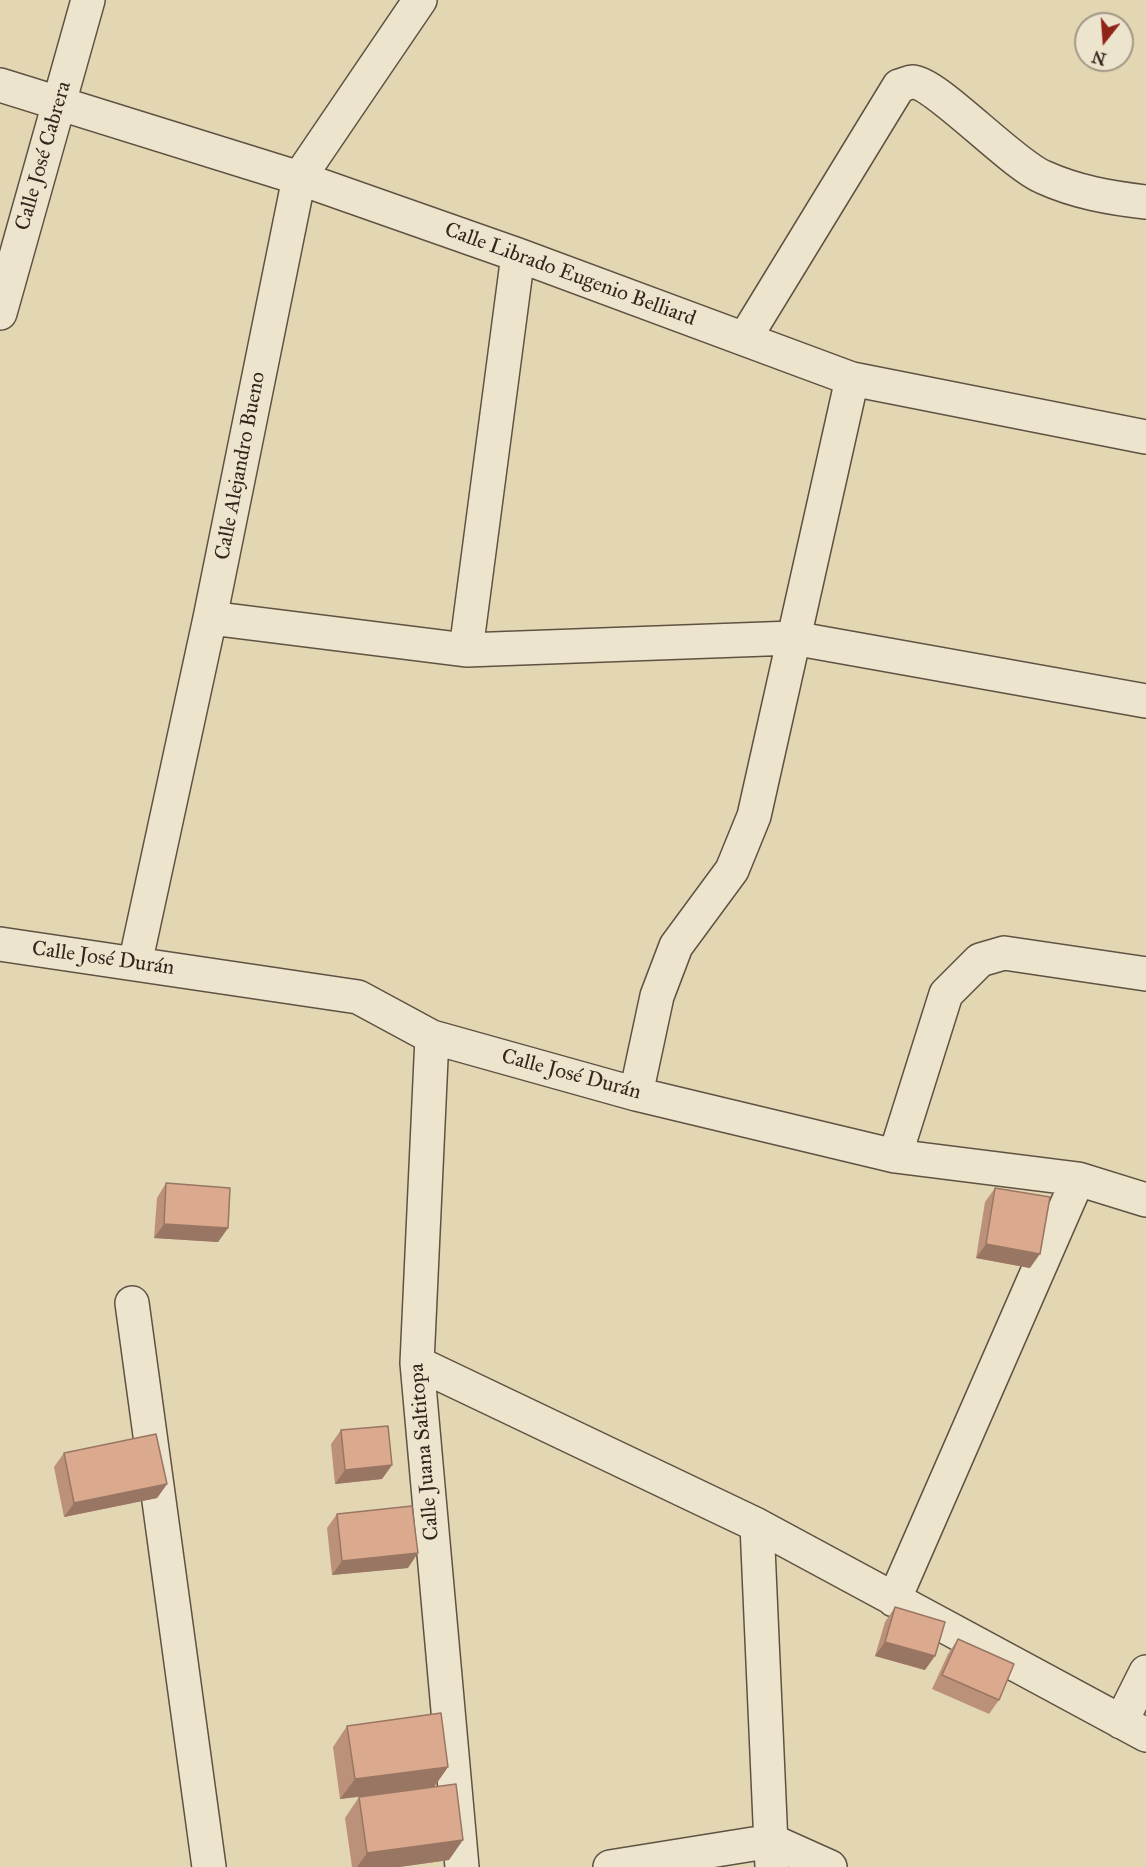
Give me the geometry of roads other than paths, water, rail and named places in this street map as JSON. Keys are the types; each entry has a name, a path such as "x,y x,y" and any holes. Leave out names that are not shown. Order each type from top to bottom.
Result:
{"street":[{"name":"Calle José Cabrera","path":"0,313 88,0"},
{"name":"Calle Alejandro Bueno","path":"135,964 210,618 299,178 420,0"},
{"path":"745,338 899,86 913,82 932,90 991,141 1040,177 1086,193 1146,202"},
{"name":"Calle Librado Eugenio Belliard","path":"0,85 299,178 518,255 852,379 1146,437"},
{"path":"466,650 518,255"},
{"path":"636,1094 657,996 676,946 732,870 754,816 852,379"},
{"path":"210,618 466,650 793,638 1146,701"},
{"name":"Calle José Durán","path":"0,944 358,997 432,1037 636,1094 896,1156 1078,1179 1146,1200"},
{"path":"896,1156 946,994 980,960 1004,953 1146,974"},
{"name":"Calle Juana Saltitopa","path":"432,1037 417,1363 462,1867"},
{"path":"894,1600 1078,1179"},
{"path":"132,1303 209,1867"},
{"path":"417,1363 757,1526 1133,1729 1146,1672"},
{"path":"757,1526 772,1854"},
{"path":"610,1867 772,1854 830,1867"}]}
